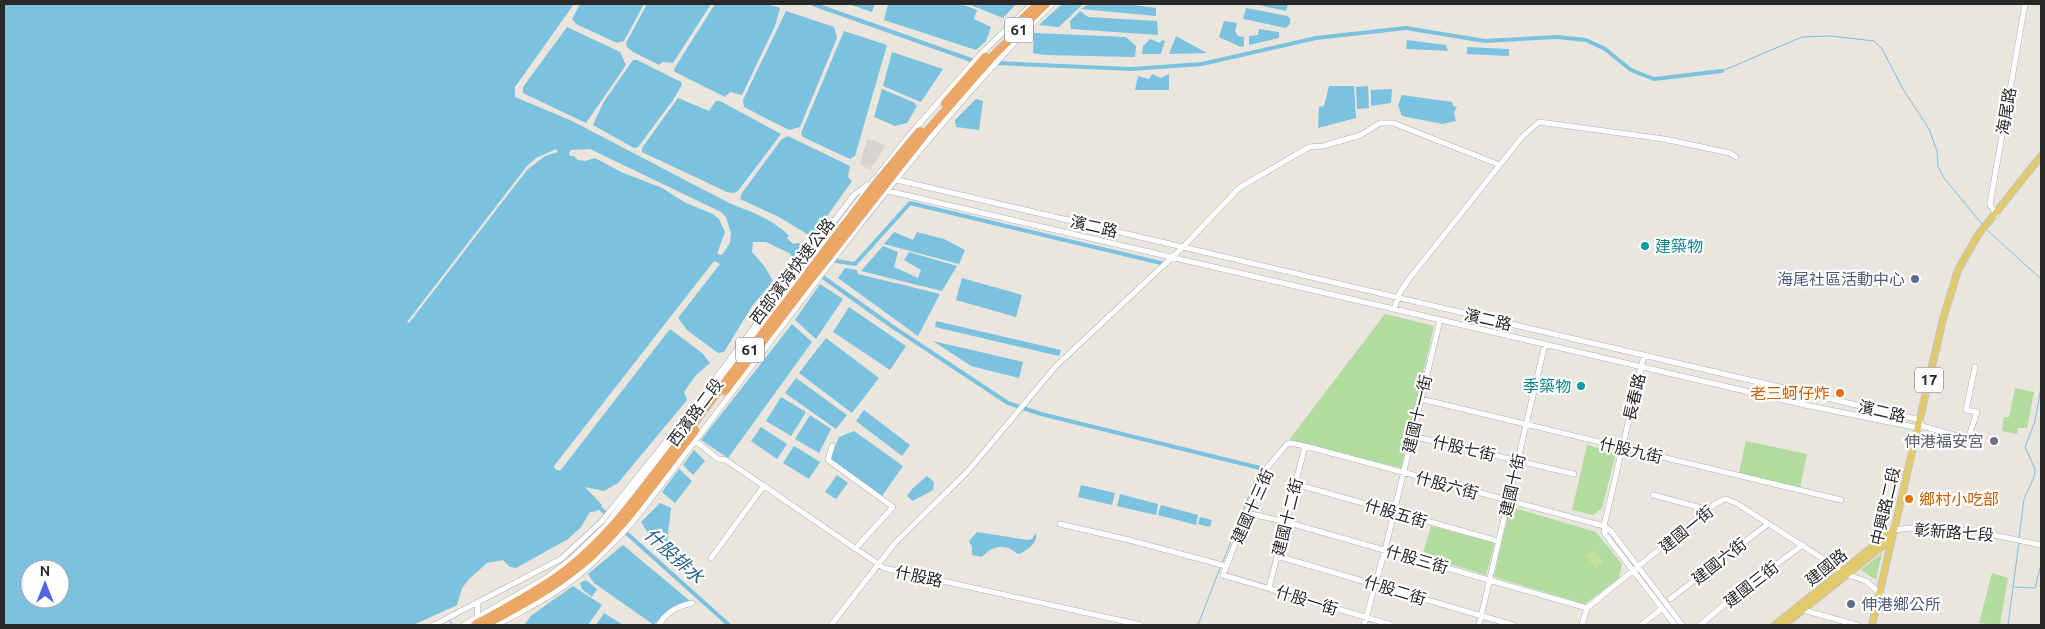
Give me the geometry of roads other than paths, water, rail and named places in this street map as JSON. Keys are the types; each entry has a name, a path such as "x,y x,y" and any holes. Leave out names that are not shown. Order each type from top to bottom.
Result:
{"highway":[{"name":"西部濱海快速公路","path":"479,623 555,578 586,553 621,517 681,435 692,429 875,185 1038,4"},
{"path":"989,57 1004,49 1049,4"}],"main road":[{"name":"17","path":"1995,215 2041,156"},
{"name":"17","path":"1995,215 2041,162"},
{"name":"中興路二段","path":"1876,625 1894,531 1950,304 1960,276 1980,236 1995,215"},
{"name":"建國路","path":"1775,625 1884,545 1894,531"},
{"name":"建國路","path":"1784,625 1846,573"},
{"name":"中興路二段","path":"1872,625 1881,594"}],"street":[{"path":"977,70 1032,4"},
{"name":"海尾路","path":"1995,215 1990,204 2025,4"},
{"name":"西濱路二段","path":"810,272 838,254 923,146 977,70"},
{"name":"西濱路二段","path":"621,517 696,440 810,272 820,244 873,180 977,70"},
{"path":"1394,309 1398,297 1409,279 1522,137 1539,122 1544,121 1664,139 1730,153 1736,158"},
{"path":"831,625 895,543 968,471 1017,410 1056,366 1183,247 1239,188 1310,147 1323,146 1361,135 1380,123 1393,123 1500,166"},
{"name":"濱二路","path":"873,180 897,180 1398,297 1644,355 1920,425"},
{"name":"濱二路","path":"873,180 888,191 1641,367 1920,425"},
{"path":"497,625 555,593 593,564 611,528 681,435 810,272"},
{"name":"建國十一街","path":"1364,625 1385,550 1440,320"},
{"name":"建國十街","path":"1479,625 1546,344"},
{"name":"長春路","path":"1604,526 1644,355"},
{"path":"1920,425 1968,439 1977,412 1966,410 1975,367"},
{"name":"什股九街","path":"1421,400 1841,500"},
{"name":"什股路","path":"681,435 696,440 718,459 726,460 884,568 1141,625"},
{"name":"什股七街","path":"1412,436 1574,474"},
{"name":"什股六街","path":"1290,443 1604,526"},
{"name":"建國十三街","path":"1223,575 1266,469 1290,443"},
{"path":"832,446 828,460 893,507 855,549"},
{"name":"建國十二街","path":"1269,588 1305,446"},
{"name":"什股五街","path":"1295,484 1498,541"},
{"path":"711,558 763,487"},
{"path":"1653,495 1709,510"},
{"name":"建國一街","path":"1587,608 1709,510 1725,500 1736,503 1846,573 1866,581 1881,594"},
{"name":"什股三街","path":"1247,513 1286,522 1587,608"},
{"path":"1060,524 1226,566"},
{"name":"建國六街","path":"1670,599 1768,524"},
{"path":"1604,526 1610,531 1675,625"},
{"path":"435,625 561,558 611,528"},
{"name":"彰新路七段","path":"1894,531 1975,531 2041,545"},
{"name":"建國三街","path":"1700,625 1748,585 1803,545"},
{"name":"什股二街","path":"1278,556 1513,625"},
{"path":"1636,569 1682,625"},
{"name":"什股一街","path":"1223,575 1392,625"},
{"path":"464,625 479,623 478,602"},
{"path":"658,625 662,618 672,610 692,603"},
{"path":"1582,625 1587,608"},
{"path":"1641,625 1660,610"},
{"path":"1803,610 1839,623 1857,625"}],"water":[{"path":"4,4 574,4 515,87 515,97 570,120 731,204 762,217 789,236 787,238 793,244 799,243 808,246 796,261 790,258 791,254 766,242 753,242 752,252 765,267 773,281 752,306 724,352 718,353 687,330 678,318 720,264 714,261 554,466 555,469 560,471 670,329 702,353 710,363 696,375 684,392 687,400 618,483 604,491 585,487 602,505 597,511 590,512 581,527 568,539 516,568 510,567 503,560 487,563 462,588 457,605 413,625 4,625"},
{"path":"580,4 644,4 624,41 617,43 576,24 572,19"},
{"path":"647,4 711,4 673,63 663,62 659,65 627,47 626,43"},
{"path":"715,4 767,4 780,8 775,26 742,95 730,92 725,97 675,72 674,69"},
{"path":"848,4 875,4 872,12"},
{"path":"888,4 961,4 977,10 974,19 991,27 986,41 976,50 884,20"},
{"path":"968,4 1016,4 1003,18"},
{"path":"1062,4 1083,4 1059,27 1039,25"},
{"path":"1089,4 1128,4 1156,8 1156,16 1081,9"},
{"path":"1254,4 1288,4 1286,11"},
{"path":"1246,8 1287,16 1290,18 1290,24 1286,28 1243,19"},
{"path":"786,11 834,27 837,38 800,127 789,130 744,107 743,100"},
{"path":"1080,11 1088,17 1157,21 1158,35 1071,29 1070,21"},
{"path":"1224,21 1237,23 1235,31 1238,36 1244,37 1244,46 1241,47 1219,37"},
{"path":"567,27 620,52 626,65 586,123 523,93 523,87"},
{"path":"1259,29 1279,32 1279,38 1249,45 1249,36 1258,35"},
{"path":"844,31 887,45 855,156 850,159 803,137 801,133"},
{"path":"1034,33 1126,37 1136,46 1135,57 1044,55 1033,53"},
{"path":"1176,36 1207,53 1169,54"},
{"path":"1150,39 1160,43 1162,40 1165,41 1161,54 1142,54 1143,46"},
{"path":"1407,40 1446,45 1448,51 1406,49"},
{"path":"1467,47 1509,49 1509,56 1467,54"},
{"path":"892,52 943,69 921,102 883,86"},
{"path":"633,60 637,60 681,82 682,85 638,147 634,148 593,125 603,103"},
{"path":"1152,74 1161,78 1169,74 1169,90 1135,90 1138,76 1149,79"},
{"path":"1329,86 1354,86 1356,118 1318,128 1319,107 1324,106"},
{"path":"1368,86 1369,108 1357,109 1356,87"},
{"path":"882,89 913,102 917,106 907,123 895,126 874,117"},
{"path":"1392,89 1391,103 1371,106 1371,90"},
{"path":"1402,95 1452,102 1454,107 1457,106 1454,113 1456,121 1442,124 1402,116 1398,105"},
{"path":"678,98 709,111 716,101 720,101 781,134 738,191 734,193 727,192 642,152 642,148"},
{"path":"976,99 983,101 979,130 956,127 955,120"},
{"path":"788,136 850,166 848,177 852,181 812,237 779,217 740,199 742,193 781,140"},
{"path":"894,232 913,240 917,232 944,239 965,250 959,264 884,244"},
{"path":"883,246 898,252 894,267 918,278 921,270 904,260 909,252 957,266 942,291 861,271"},
{"path":"845,268 857,270 858,274 940,294 918,336 838,278"},
{"path":"962,278 1022,295 1016,317 956,300"},
{"path":"820,284 843,299 816,339 795,320"},
{"path":"849,307 906,346 890,370 833,332"},
{"path":"936,321 1061,350 1059,356 935,327"},
{"path":"792,324 812,342 728,458 701,440"},
{"path":"826,338 879,378 852,413 799,373"},
{"path":"933,341 1023,362 1019,378 971,366"},
{"path":"796,378 847,415 836,429 785,393"},
{"path":"781,397 806,412 791,436 766,421"},
{"path":"864,410 910,445 902,456 856,421"},
{"path":"810,415 831,429 819,453 795,439"},
{"path":"761,427 787,444 777,459 751,441"},
{"path":"854,431 903,466 882,496 830,459 839,437"},
{"path":"794,446 820,462 809,479 783,463"},
{"path":"694,450 705,461 693,475 683,465"},
{"path":"679,469 692,481 675,503 662,492"},
{"path":"837,475 848,483 836,499 825,492"},
{"path":"927,476 934,482 933,490 913,501 907,496"},
{"path":"1081,485 1115,493 1112,505 1078,497"},
{"path":"1120,494 1158,504 1156,515 1117,506"},
{"path":"660,503 671,508 667,542 662,543 648,533 641,522"},
{"path":"1161,505 1198,515 1196,525 1158,515"},
{"path":"1200,517 1212,520 1210,527 1198,524"},
{"path":"977,532 1027,540 1032,539 1036,533 1036,537 1031,546 1018,554 1008,548 999,547 990,550 982,557 972,555 972,547 969,541"},
{"path":"623,545 690,601 669,609 654,625 594,583 588,574"},
{"path":"586,580 597,589 592,597 582,589 580,583"},
{"path":"573,586 602,605 588,625 524,625 532,615"},
{"path":"604,613 623,625 596,625"}],"waterway":[{"path":"813,4 974,61"},
{"path":"996,63 1131,69 1202,64 1316,38 1406,28 1485,41 1557,37 1586,40 1605,49 1631,70 1654,79 1722,71"},
{"path":"1722,71 1802,37 1831,36 1874,41 1882,49 1903,89 1929,129 1937,151 1938,167 1944,178 1982,224"},
{"path":"830,260 855,264 910,203 1165,264"},
{"path":"1986,229 2041,279"},
{"path":"803,252 811,255"},
{"path":"798,259 804,264"},
{"path":"820,275 890,325 1008,403 1041,414 1260,468"},
{"path":"2019,538 2024,499 2034,477 2035,469 2025,447 2035,421 2041,387"},
{"path":"1222,564 1260,468"},
{"name":"什股排水","path":"600,508 613,520"},
{"name":"什股排水","path":"623,530 729,625"},
{"path":"2008,625 2019,542"},
{"path":"2014,587 2035,588 2041,564"},
{"path":"1198,625 1220,568"},
{"path":"449,620 453,625"}],"place":[{"name":"建築物","path":"1645,246"},
{"name":"海尾社區活動中心","path":"1915,279"},
{"name":"季築物","path":"1581,386"},
{"name":"老三蚵仔炸","path":"1840,393"},
{"name":"伸港福安宮","path":"1994,441"},
{"name":"鄉村小吃部","path":"1909,499"},
{"name":"伸港鄉公所","path":"1851,604"}]}
